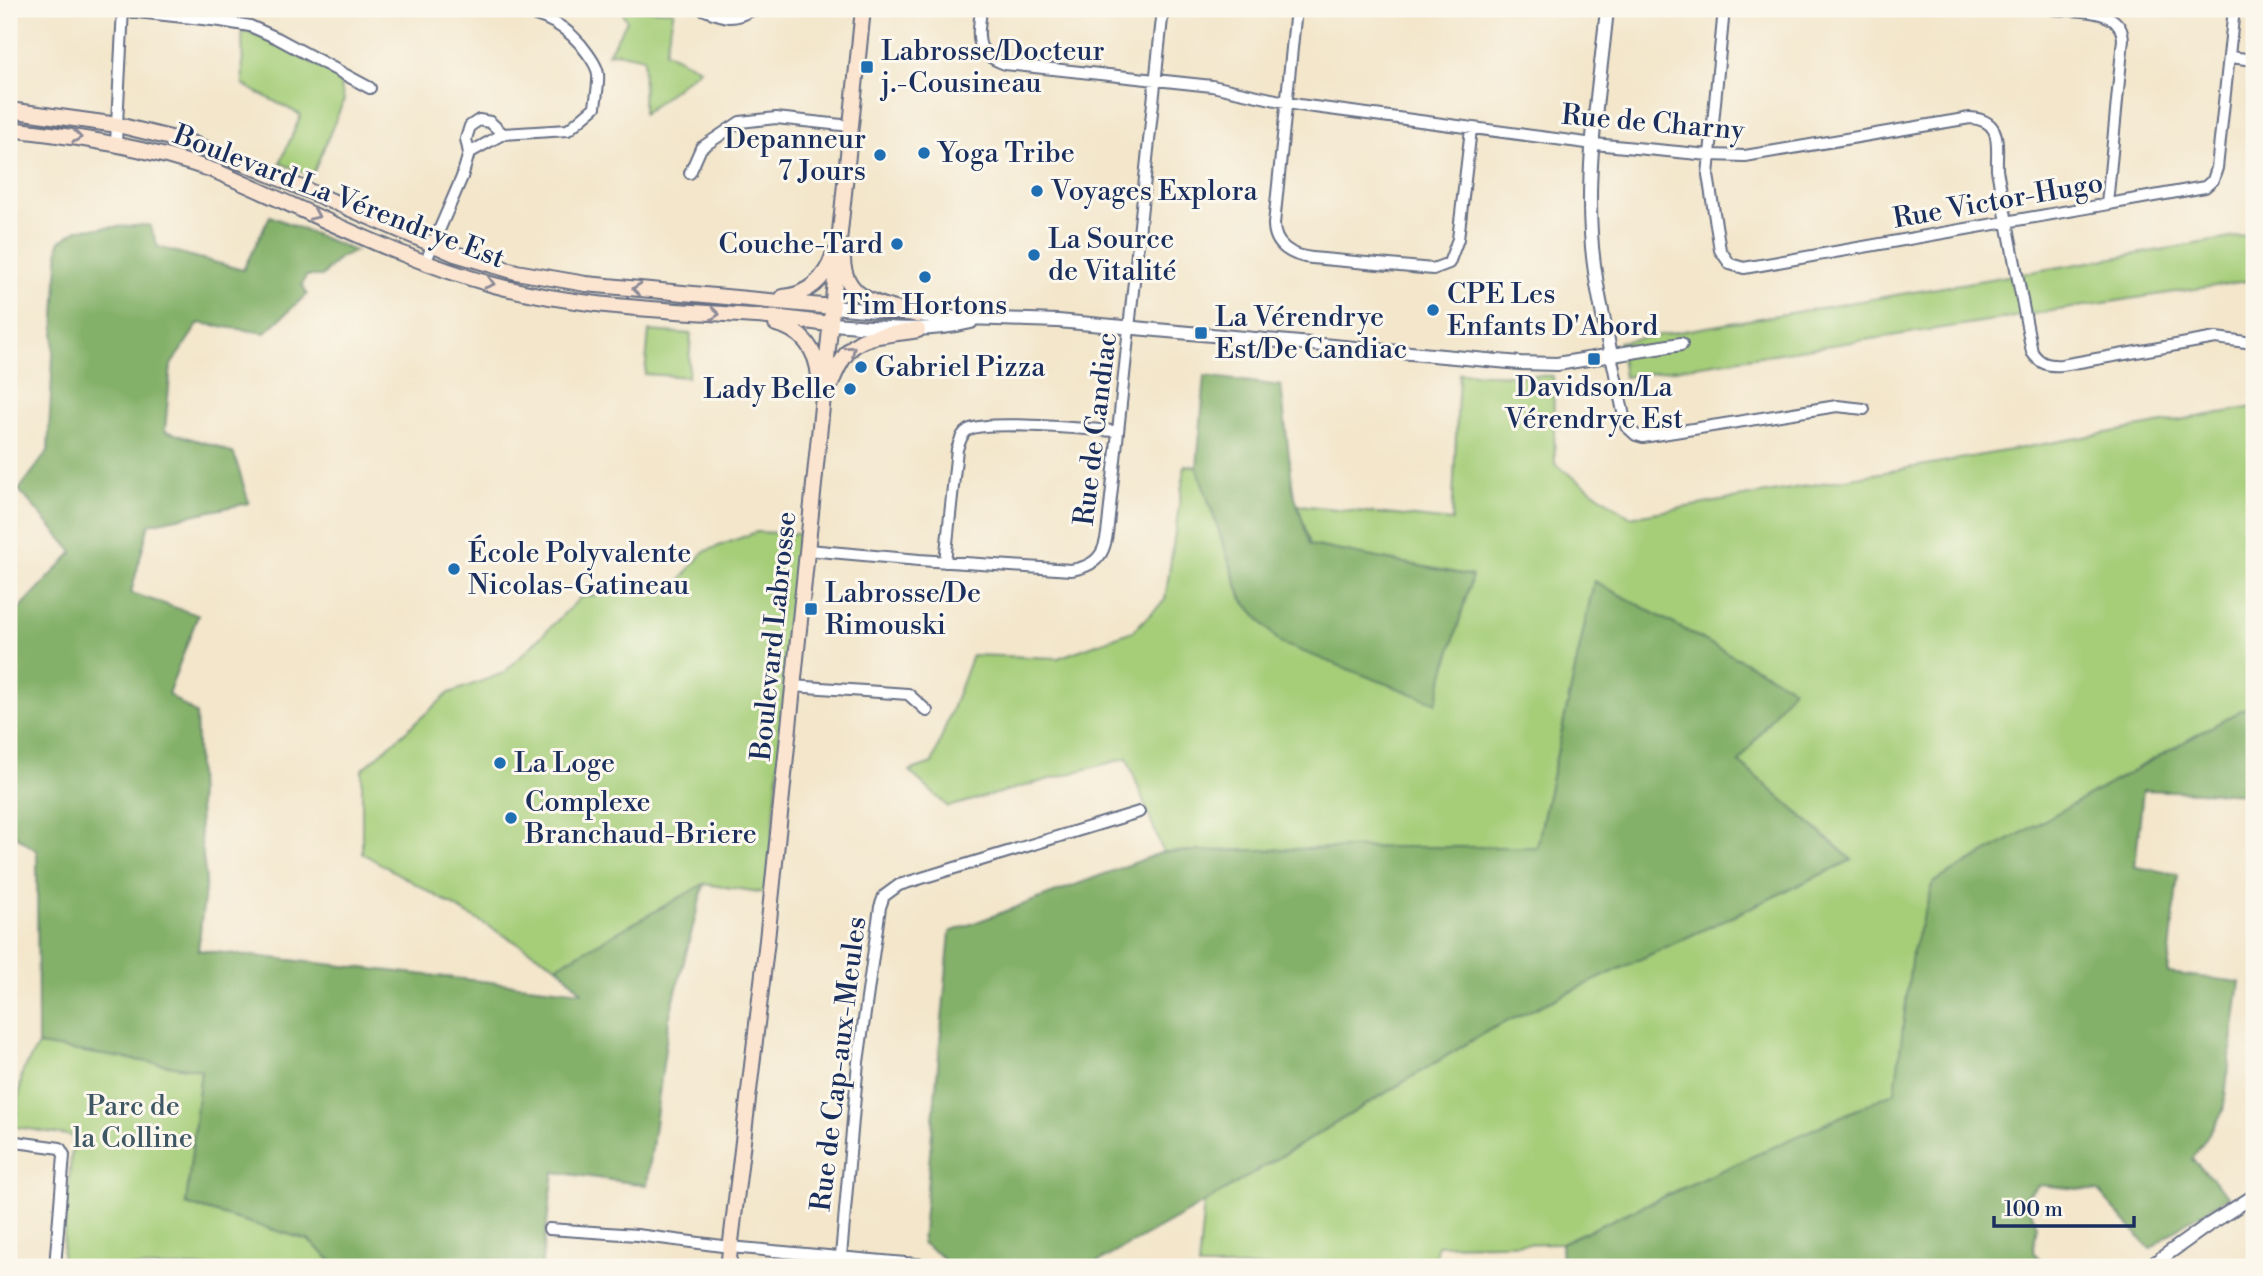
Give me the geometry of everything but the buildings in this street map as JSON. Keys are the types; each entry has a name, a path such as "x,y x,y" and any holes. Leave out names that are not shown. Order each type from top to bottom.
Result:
{"main road":[{"name":"Boulevard Labrosse","path":"728,1267 767,940 863,9"},
{"name":"Boulevard La Vérendrye Est","path":"9,110 118,125 191,144 432,245 485,264 551,279 832,307"},
{"name":"Boulevard La Vérendrye Est","path":"9,129 116,143 153,151 215,171 425,263 494,285 554,298 629,307 831,324"},
{"path":"753,299 805,293 832,260 841,223"},
{"path":"841,223 843,268 850,286 861,297 918,315"},
{"path":"742,317 782,326 807,341 818,366 821,410"},
{"path":"821,410 838,364 850,348 869,338 918,330"}],"street":[{"path":"109,9 250,26 370,88"},
{"path":"469,153 503,134 568,131 595,107 598,74 595,64 583,47 566,29 533,13 509,9"},
{"path":"702,9 736,18 754,9"},
{"name":"Rue de Charny","path":"981,9 978,38 980,46 985,55 1005,64 1212,86 1285,101 1594,144 1709,155 1755,155 1978,118 1991,125 1995,132 1997,170 2032,352 2043,364 2062,365 2216,338 2253,343"},
{"name":"Rue de Candiac","path":"808,550 1071,570 1087,568 1096,561 1105,544 1163,9"},
{"path":"1296,9 1274,232 1288,251 1301,257 1433,270 1449,263 1458,239 1471,129"},
{"path":"1607,9 1590,191 1591,234 1595,272 1626,426 1636,435 1643,437 1837,406 1864,409"},
{"path":"1709,155 1724,9"},
{"path":"2052,9 2100,14 2113,19 2121,28 2123,39 2107,204"},
{"name":"Rue Victor-Hugo","path":"1709,155 1708,175 1720,250 1730,264 1736,267 1754,267 2199,189 2213,180 2217,168 2234,9"},
{"path":"116,143 123,10"},
{"path":"2230,57 2254,60"},
{"path":"690,173 701,149 740,122 776,118 851,126"},
{"path":"425,263 462,177 469,153 466,139 470,126 479,120 490,122 503,134"},
{"name":"Boulevard La Vérendrye Est","path":"832,307 918,315 1058,321 1520,363 1557,364 1681,344"},
{"name":"Boulevard La Vérendrye Est","path":"831,324 918,330 949,327 984,318"},
{"path":"945,562 957,449 968,429 997,425 1117,431"},
{"path":"792,686 908,694 927,711"},
{"name":"Rue de Cap-aux-Meules","path":"841,1256 858,1062 880,907 884,896 899,885 1139,812"},
{"path":"9,1141 60,1148 64,1155 55,1267"},
{"path":"2149,1267 2254,1196"},
{"path":"549,1229 637,1235 730,1247 927,1265"}],"green space":[{"path":"621,9 674,11 665,52 700,69 643,114 644,58 616,52 608,54 627,21"},
{"path":"242,30 260,36 331,72 339,79 344,100 312,176 280,163 301,115 243,85"},
{"path":"270,216 355,251 339,258 322,276 306,276 302,285 307,294 265,333 199,323 171,365 165,431 234,454 249,503 149,524 131,593 198,615 168,694 196,714 200,833 206,880 198,950 582,992 557,966 704,884 669,1019 647,1185 554,1172 541,1267 339,1267 308,1240 186,1204 201,1070 38,1045 37,851 9,831 9,620 73,552 19,490 48,451 59,242 79,229 150,225 158,247 243,270"},
{"path":"2254,234 2254,280 1624,377 1619,342"},
{"path":"649,331 691,334 688,377 645,374"},
{"path":"1459,373 1553,376 1555,464 1630,517 2254,407 2254,703 1934,882 1912,953 1896,1092 1561,1243 1437,1245 1434,1267 1198,1267 1204,1203 1491,1029 1852,860 1739,762 1792,688 1594,581 1537,847 1163,852 1127,758 948,807 909,771 932,763 972,655 1058,658 1133,631 1165,600 1185,465 1197,467 1242,599 1472,576 1310,545 1298,505 1452,521"},
{"path":"1205,376 1281,386 1293,490 1310,545 1472,576 1436,703 1280,643 1242,599 1197,467"},
{"path":"756,532 800,534 767,893 704,884 557,966 362,853 362,770 449,693 504,673 581,597 677,585 703,552"},
{"path":"1594,581 1793,688 1739,762 1852,860 1491,1029 1204,1203 1089,1267 948,1267 942,1257 922,1243 950,932 1163,852 1537,847"},
{"path":"2254,703 2254,794 2143,790 2135,867 2178,874 2168,973 2240,982 2223,1112 2192,1159 2229,1196 2182,1225 2150,1249 2098,1191 2039,1185 2024,1198 2037,1225 2033,1252 2048,1267 1562,1267 1561,1243 1895,1092 1912,953 1934,882"},
{"name":"Parc de la Colline","path":"38,1045 201,1070 186,1204 308,1240 339,1267 61,1267 73,1136 15,1127 22,1073"}],"place":[{"name":"Labrosse/Docteur j.-Cousineau","path":"867,67"},
{"name":"Yoga Tribe","path":"924,153"},
{"name":"Depanneur 7 Jours","path":"880,155"},
{"name":"Voyages Explora","path":"1037,191"},
{"name":"Couche-Tard","path":"897,244"},
{"name":"La Source de Vitalité","path":"1034,255"},
{"name":"Tim Hortons","path":"925,277"},
{"name":"CPE Les Enfants D'Abord","path":"1433,310"},
{"name":"La Vérendrye Est/De Candiac","path":"1201,333"},
{"name":"Davidson/La Vérendrye Est","path":"1594,359"},
{"name":"Gabriel Pizza","path":"861,367"},
{"name":"Lady Belle","path":"850,389"},
{"name":"École Polyvalente Nicolas-Gatineau","path":"454,569"},
{"name":"Labrosse/De Rimouski","path":"811,609"},
{"name":"La Loge","path":"500,763"},
{"name":"Complexe Branchaud-Briere","path":"511,818"}]}
